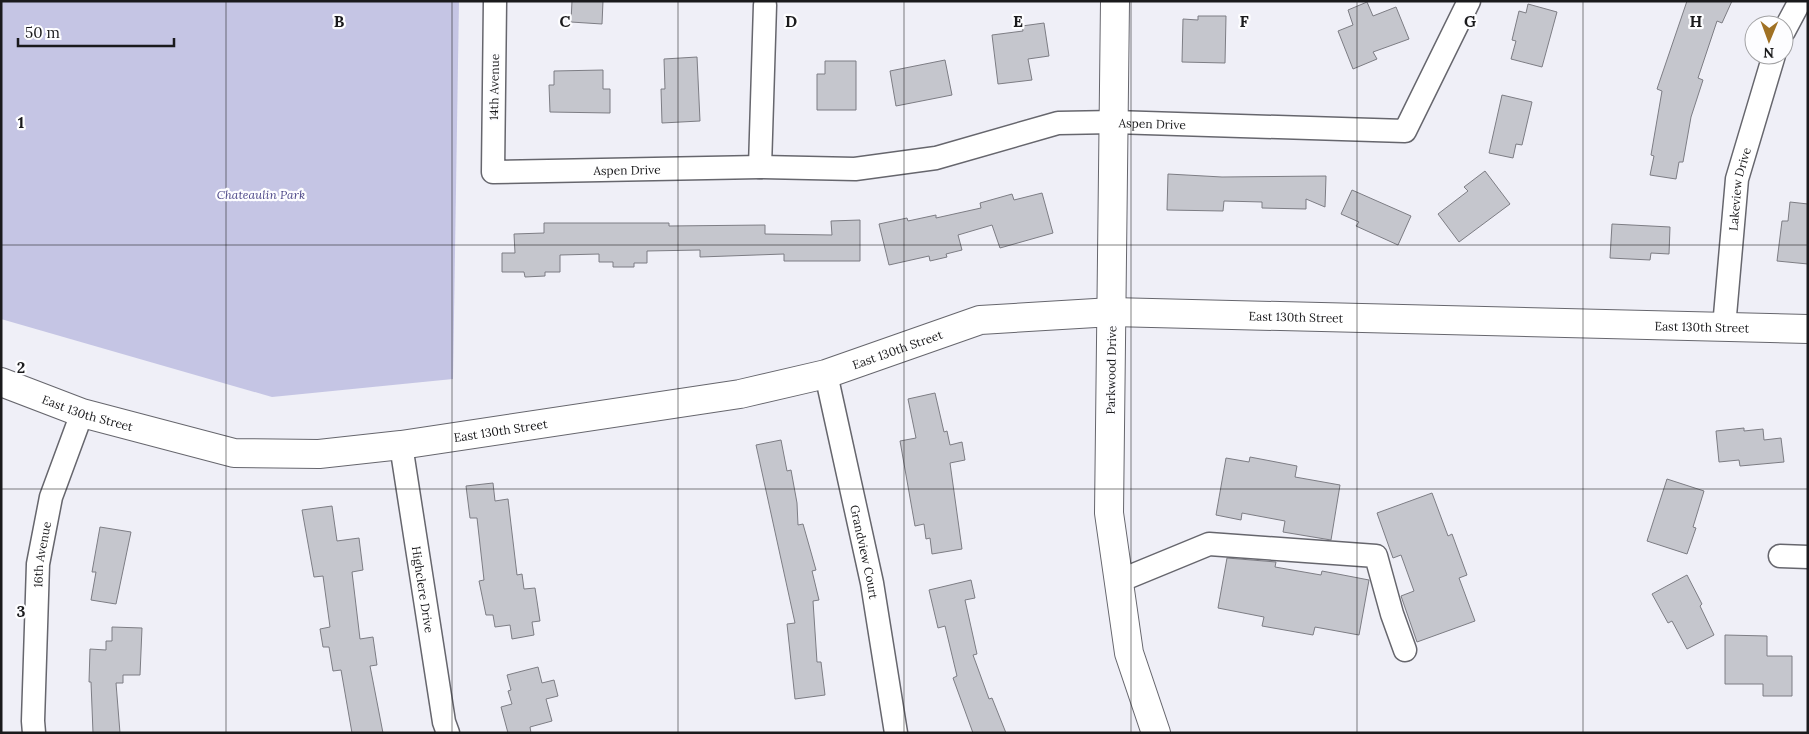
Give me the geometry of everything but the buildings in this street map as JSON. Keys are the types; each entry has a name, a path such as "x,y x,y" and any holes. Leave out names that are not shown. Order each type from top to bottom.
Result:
{"street":[{"name":"14th Avenue","path":"493,172 495,1"},
{"name":"Parkwood Drive","path":"1115,1 1109,513 1129,653 1156,733"},
{"name":"Aspen Drive","path":"493,172 760,168 856,169 936,158 1058,123 1114,122 1405,130 1469,1"},
{"path":"1793,15 1800,1"},
{"path":"760,168 765,5"},
{"name":"Lakeview Drive","path":"1724,327 1736,179 1771,65"},
{"name":"East 130th Street","path":"1,382 82,413 234,453 319,454 401,446 740,394 826,374 972,321 1112,312 1808,329"},
{"name":"Grandview Court","path":"826,374 872,583 896,733"},
{"name":"16th Avenue","path":"34,733 38,564 51,497 82,413"},
{"name":"Highclere Drive","path":"401,446 444,722 448,733"},
{"path":"1119,582 1209,544 1376,556 1392,614 1405,650"},
{"path":"1780,556 1808,557"}],"green space":[{"name":"Chateaulin Park","path":"1,1 459,1 453,379 272,397 1,319"}]}
